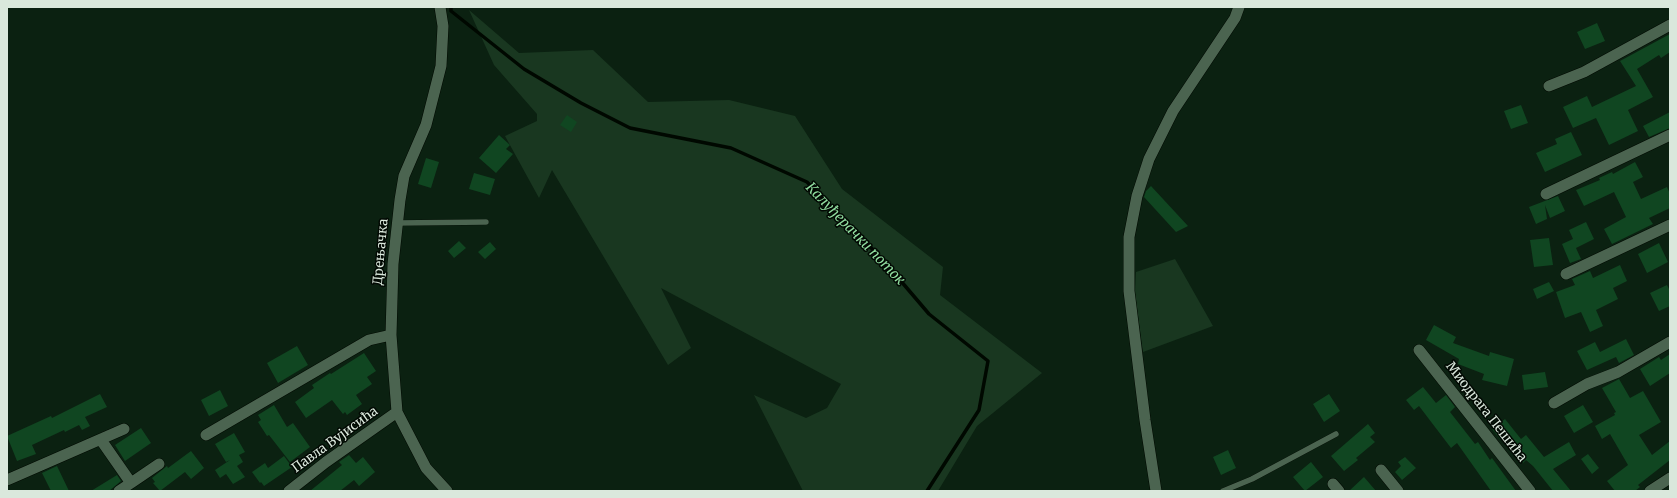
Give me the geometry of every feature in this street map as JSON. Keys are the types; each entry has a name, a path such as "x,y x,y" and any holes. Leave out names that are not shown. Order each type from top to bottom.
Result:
{"street":[{"name":"Дрењачка","path":"440,7 443,26 442,66 426,125 404,176 393,264 391,335 397,412 426,468 447,491"},
{"path":"1156,491 1145,420 1129,291 1129,237 1137,196 1149,159 1173,111 1235,18 1240,7"},
{"path":"1549,86 1584,72 1670,25"},
{"path":"1546,194 1670,135"},
{"path":"1566,274 1670,225"},
{"path":"206,435 369,340 391,335"},
{"path":"1554,403 1587,384 1618,372 1670,342"},
{"name":"Миодрага Пешића","path":"1419,350 1530,491"},
{"name":"Павла Вујисића","path":"289,491 326,462 397,412"},
{"path":"7,480 124,429"},
{"path":"101,440 131,483"},
{"path":"119,491 159,464"},
{"path":"1381,470 1398,491"},
{"path":"1650,491 1670,478"}],"lane":[{"path":"397,223 486,222"},
{"path":"1223,491 1252,479 1336,434"}],"green space":[{"path":"469,10 519,53 593,50 648,102 729,100 795,116 842,189 943,267 940,295 1042,373 977,426 938,491 803,491 754,395 806,418 827,408 841,384 661,288 691,348 668,365 552,170 539,198 505,136 537,121 537,114 494,65"},
{"path":"1175,259 1213,326 1143,352 1135,293 1136,272"}],"building":[{"path":"1597,23 1605,41 1585,49 1577,32"},
{"path":"1670,34 1670,52 1661,58 1659,55 1637,69 1653,97 1628,110 1638,131 1609,145 1596,118 1573,128 1563,107 1587,96 1592,107 1636,86 1620,61"},
{"path":"1521,105 1528,123 1511,129 1504,111"},
{"path":"1670,112 1670,128 1649,137 1643,126"},
{"path":"567,115 577,122 571,132 560,125"},
{"path":"1571,132 1582,155 1545,172 1536,153 1557,144 1555,139"},
{"path":"499,135 510,145 506,149 513,154 496,173 479,158"},
{"path":"426,158 439,162 431,188 418,184"},
{"path":"1635,162 1643,177 1633,182 1641,199 1667,187 1670,194 1670,208 1649,218 1653,224 1612,244 1604,229 1626,217 1614,192 1584,206 1576,190 1600,180 1599,178 1612,172 1613,174"},
{"path":"474,173 495,179 490,195 469,189"},
{"path":"1151,186 1188,226 1176,232 1144,197 1146,191"},
{"path":"1558,196 1565,211 1550,218 1545,205 1547,219 1536,224 1529,207"},
{"path":"1586,222 1594,239 1576,248 1581,259 1570,263 1562,244 1573,239 1569,230"},
{"path":"1549,238 1553,265 1534,267 1530,240"},
{"path":"459,241 466,248 454,258 448,251"},
{"path":"490,242 496,249 485,259 478,252"},
{"path":"1659,243 1668,262 1647,273 1638,254"},
{"path":"1620,265 1627,281 1613,288 1618,299 1596,310 1603,326 1590,332 1581,312 1565,318 1556,292 1575,285 1572,279 1590,271 1593,278"},
{"path":"1549,282 1554,291 1537,299 1533,289"},
{"path":"1667,285 1670,291 1670,306 1659,311 1650,293"},
{"path":"1434,325 1456,337 1453,343 1489,356 1490,352 1514,359 1507,386 1482,380 1484,374 1458,364 1459,359 1426,340"},
{"path":"1626,339 1634,355 1619,363 1616,357 1587,370 1577,351 1595,342 1600,352"},
{"path":"297,346 308,365 278,383 267,363"},
{"path":"364,353 376,371 367,377 372,384 356,395 362,404 347,415 345,412 343,414 332,400 306,418 295,402 314,388 312,385"},
{"path":"1670,354 1670,373 1650,386 1640,369 1659,357 1661,360"},
{"path":"1545,372 1548,387 1524,390 1522,375"},
{"path":"1619,379 1630,398 1643,391 1661,422 1639,435 1652,455 1670,441 1670,460 1638,485 1640,487 1635,491 1615,491 1607,481 1628,465 1610,434 1602,439 1595,426 1615,415 1614,413 1616,412 1602,388"},
{"path":"1423,387 1436,403 1446,395 1455,407 1450,412 1475,444 1478,442 1490,460 1492,458 1516,491 1491,491 1457,443 1451,448 1419,406 1414,410 1406,400"},
{"path":"220,390 228,406 209,416 201,400"},
{"path":"100,394 107,407 85,417 90,426 82,430 79,425 65,432 64,430 32,445 36,454 17,461 7,436 51,416 52,418"},
{"path":"1329,394 1340,411 1324,422 1313,404"},
{"path":"274,405 287,427 293,423 310,447 290,462 269,435 267,436 258,422 261,420 258,415"},
{"path":"1583,405 1593,422 1574,433 1564,416"},
{"path":"1505,419 1521,439 1526,435 1544,457 1569,442 1576,455 1553,469 1571,491 1553,491 1533,466 1526,460 1523,463 1502,438 1500,439 1492,429"},
{"path":"1368,424 1375,433 1370,437 1375,442 1356,458 1358,460 1344,471 1331,456"},
{"path":"141,428 151,443 125,461 115,445"},
{"path":"234,433 245,452 239,455 243,462 237,466 245,477 233,484 226,474 220,478 215,470 230,460 226,462 215,444"},
{"path":"1228,450 1236,468 1221,475 1213,457"},
{"path":"191,451 204,468 191,479 185,472 160,491 153,483 155,482 152,478 167,466 168,468"},
{"path":"1588,454 1599,468 1592,474 1581,459"},
{"path":"349,455 356,463 363,457 375,472 359,486 354,480 340,491 310,491 342,465 339,462"},
{"path":"284,456 292,467 264,486 261,482 260,483 252,472 265,463 268,468"},
{"path":"1405,457 1416,468 1402,480 1395,472 1401,466 1398,462"},
{"path":"1311,462 1323,477 1305,491 1293,477"},
{"path":"57,466 69,491 51,491 42,473"},
{"path":"117,475 121,481 109,491 91,491"},
{"path":"1364,477 1376,491 1349,491"}],"waterway":[{"name":"Калуђерачки поток","path":"451,7 451,11 524,69 581,103 630,128 731,148 807,182 883,260 929,314 988,361 979,410 927,491"}]}
